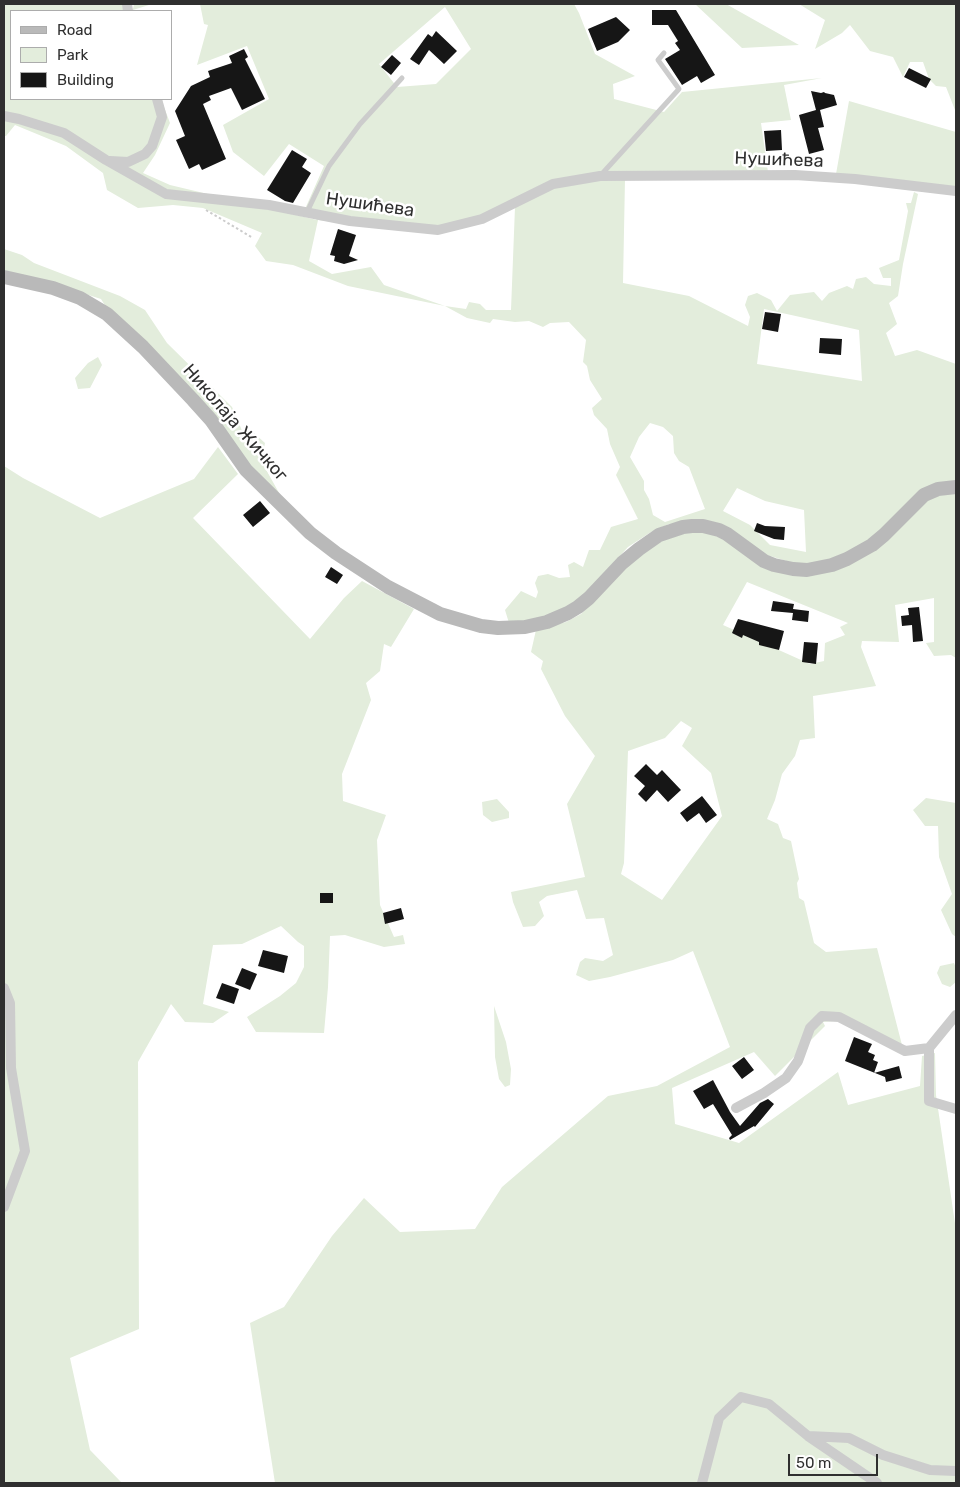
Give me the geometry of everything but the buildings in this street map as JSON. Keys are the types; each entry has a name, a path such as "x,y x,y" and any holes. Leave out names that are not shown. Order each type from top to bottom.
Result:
{"street":[{"path":"106,160 128,162 145,154 152,146 162,116 156,100"},
{"name":"Нушићева","path":"4,116 64,133 106,160 166,194 269,204 350,221 438,230 482,220 553,184 600,176 795,175 855,179 956,192"},
{"name":"Николаја Жичког","path":"4,277 53,288 80,298 107,314 143,346 211,420 246,470 310,533 343,558 388,587 440,614 481,626 525,627 547,622 568,613 583,602 622,562 638,549 659,535 684,527 703,526 719,530 764,561 782,568 807,570 832,565 847,560 872,545 924,495 938,489 956,487"},
{"path":"4,988 10,1004 10,1068 25,1150 4,1207"},
{"path":"956,1015 929,1048 929,1101 956,1109"},
{"path":"736,1108 764,1093 786,1078 798,1061 810,1028 822,1016 839,1017 905,1051 929,1048"},
{"path":"702,1483 718,1418 741,1397 768,1404 808,1436 877,1483"},
{"path":"808,1436 850,1438 883,1455 930,1470 956,1471"}],"lane":[{"path":"600,176 679,89 658,60 664,53"},
{"name":"Нушићева","path":"307,212 329,166 360,124 402,78"}],"path":[{"path":"206,210 253,238"}],"green space":[{"path":"4,4 122,4 133,9 134,4 152,4 133,10 10,10 10,100 161,100 170,123 155,155 143,173 170,185 317,220 305,209 324,166 289,144 264,176 233,152 223,125 269,99 247,46 197,65 208,25 204,24 200,4 574,4 595,54 635,76 613,84 614,99 664,112 682,92 822,78 784,85 791,120 761,123 768,172 625,179 623,283 689,296 748,326 750,317 745,305 748,296 757,293 771,300 777,311 790,295 814,292 822,301 829,293 847,286 853,289 856,279 866,277 874,284 891,286 891,278 883,278 879,268 899,260 908,211 906,203 911,203 914,192 918,194 898,296 889,303 897,324 886,333 895,356 917,350 956,364 956,658 951,655 934,656 926,643 934,642 934,598 895,605 899,642 862,641 861,647 876,686 813,696 815,738 800,740 795,756 782,774 775,800 767,819 778,824 783,838 791,841 799,879 797,883 799,898 804,901 814,943 826,952 877,948 902,1045 836,1021 823,1022 825,1026 775,1076 754,1052 672,1088 675,1124 739,1143 838,1072 848,1105 920,1086 922,1056 935,1053 936,1095 956,1230 956,1483 275,1483 250,1323 284,1307 332,1236 364,1198 400,1232 475,1229 502,1187 608,1096 657,1086 730,1047 693,951 673,960 589,981 576,975 580,962 585,958 603,961 613,955 604,918 586,919 577,890 547,896 539,902 544,916 535,926 523,927 511,892 585,877 567,804 595,756 565,716 541,669 543,661 531,652 536,630 566,622 581,614 623,568 669,534 714,531 772,571 803,566 757,552 733,530 669,524 651,532 628,547 581,598 560,612 536,621 509,623 505,610 521,591 536,598 538,592 535,583 538,576 548,574 559,578 570,577 568,565 574,562 583,567 589,550 600,550 611,527 638,519 616,475 620,467 610,444 607,429 594,415 592,408 602,399 590,380 587,366 583,362 586,340 569,322 550,323 543,327 529,321 515,322 493,319 490,323 467,318 445,306 348,286 293,265 266,261 255,246 262,233 203,208 173,205 138,208 107,190 103,173 66,146 15,125 4,136","holes":["445,7 471,49 436,84 397,87 379,64","515,207 511,310 486,310 480,304 469,302 466,309 445,306 384,285 371,267 332,274 309,261 318,220 438,233","764,309 859,330 862,381 757,364","650,423 663,427 673,436 674,453 679,461 689,467 705,509 665,522 653,515 649,499 644,490 644,481 630,457 639,437","737,488 765,501 804,510 806,552 770,545 750,525 723,511","747,582 848,623 840,627 845,635 825,643 824,661 810,664 723,625","681,721 692,728 682,746 711,773 722,816 662,900 621,874 624,863 628,751 665,738"]},
{"path":"695,4 726,4 799,45 742,48"},
{"path":"799,4 956,4 956,110 946,87 936,86 929,79 923,62 910,62 903,77 893,57 870,51 850,25 842,33 815,49 825,20"},
{"path":"849,101 956,132 956,187 836,174"},
{"path":"4,249 22,255 34,263 120,296 145,310 167,343 232,407 246,440 254,433 265,443 263,453 259,457 283,500 119,328 101,299 42,280 4,274"},
{"path":"98,357 102,365 90,388 78,389 75,378 88,363"},
{"path":"218,447 238,474 193,518 310,639 344,598 362,581 414,609 391,647 384,644 380,671 366,683 371,700 342,774 343,801 386,815 377,840 380,905 394,937 403,935 405,944 384,947 345,935 330,936 324,1033 256,1032 247,1017 280,996 296,983 304,967 304,946 281,926 242,944 213,945 203,1004 229,1012 213,1023 185,1022 171,1004 138,1062 139,1329 70,1358 90,1450 122,1483 4,1483 4,466 23,478 100,518 194,479"},
{"path":"926,798 956,803 956,937 952,934 941,910 952,894 939,857 938,826 925,826 913,810"},
{"path":"497,799 509,812 509,818 492,822 483,815 482,802"},
{"path":"954,963 956,982 950,987 942,984 937,973 940,966"},
{"path":"494,1006 506,1042 511,1069 510,1085 505,1087 499,1079 495,1057"}]}
